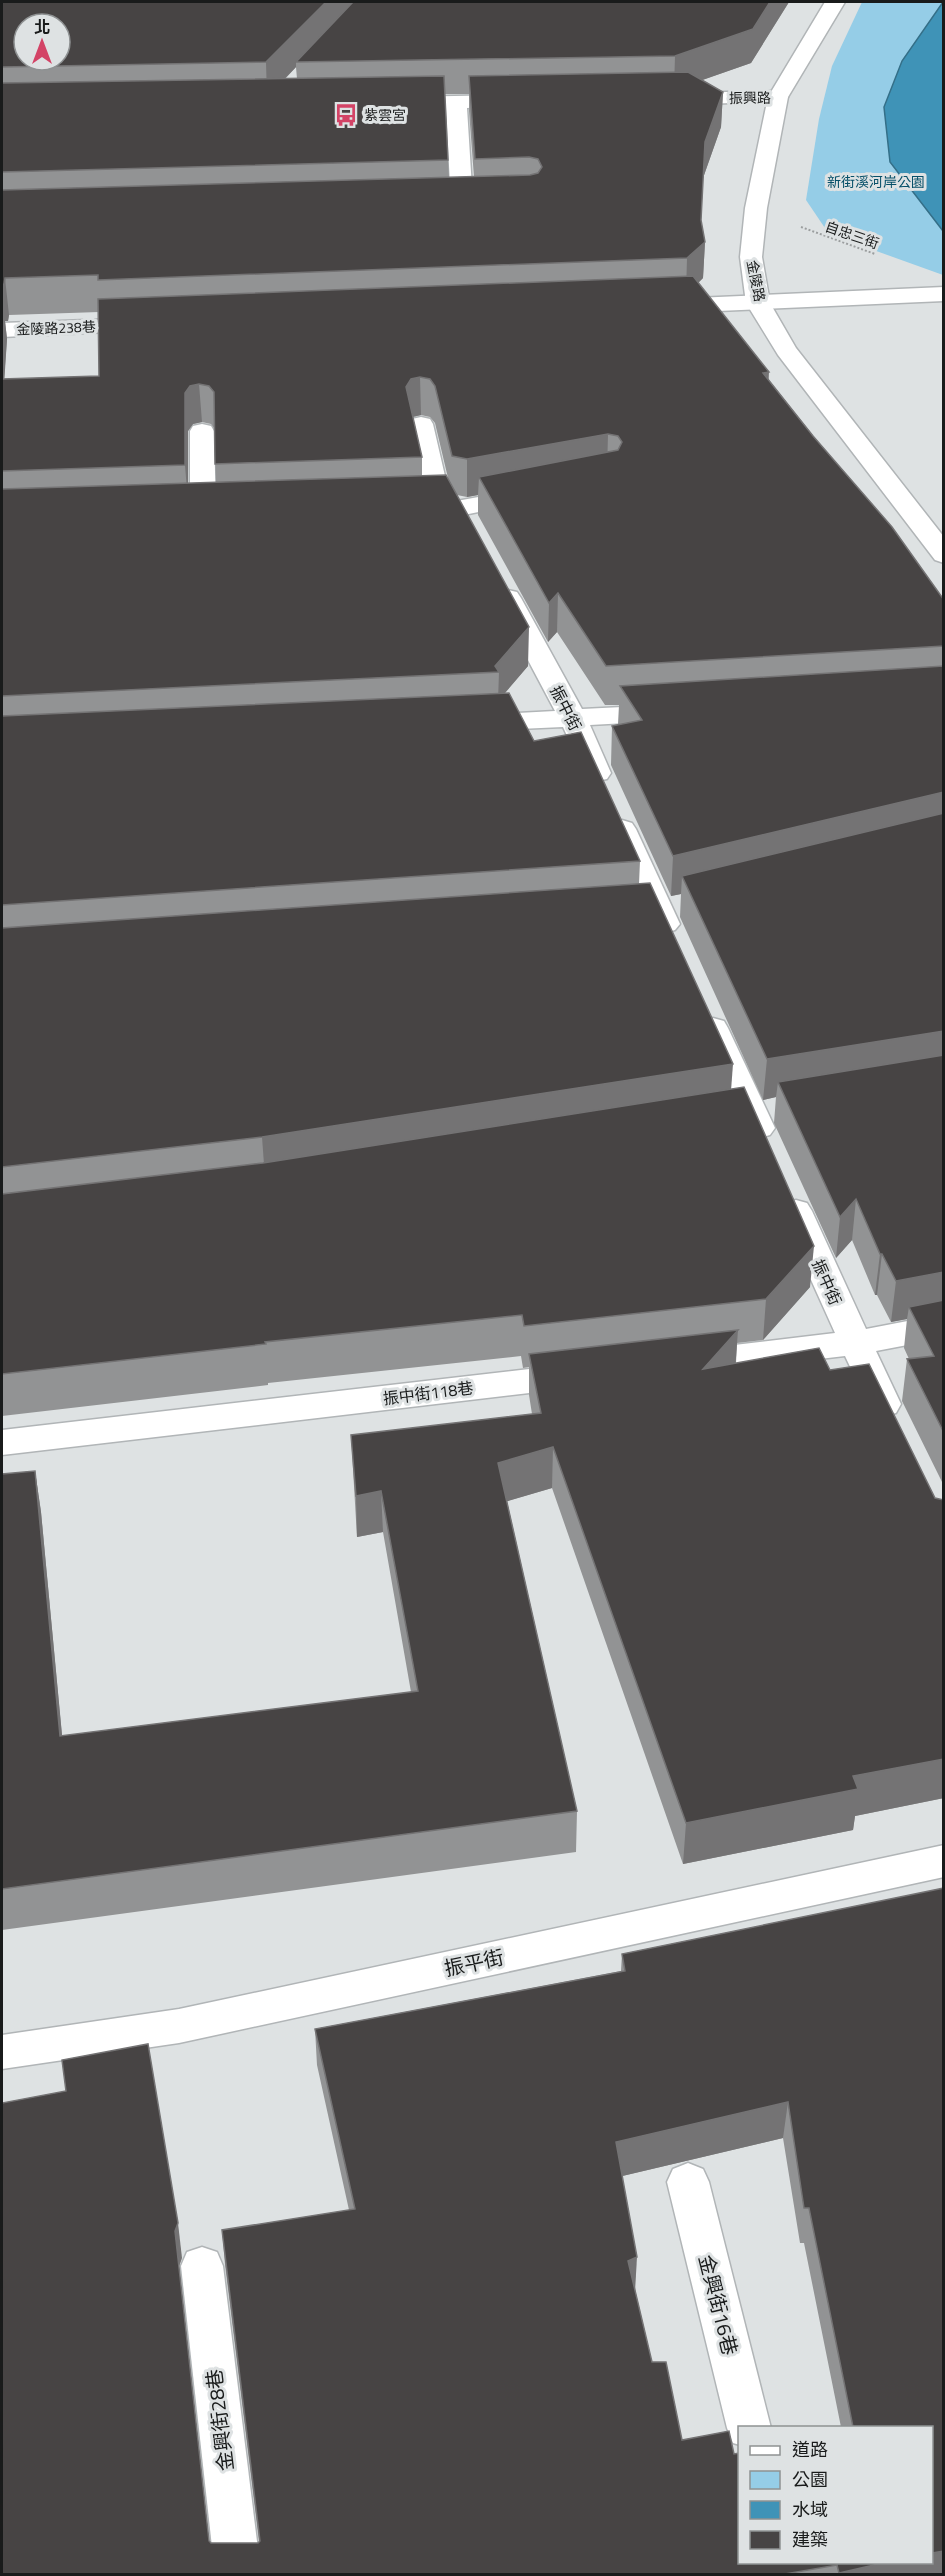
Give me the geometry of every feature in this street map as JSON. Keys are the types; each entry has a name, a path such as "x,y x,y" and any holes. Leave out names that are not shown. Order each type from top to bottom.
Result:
{"main road":[{"name":"金陵路","path":"835,2 778,97 756,208 751,257 758,303 786,350 944,555"},
{"name":"振興路","path":"659,99 778,97"},
{"path":"377,103 528,101"},
{"path":"456,102 462,204"},
{"path":"439,206 484,203"},
{"path":"652,306 944,294"},
{"name":"金陵路238巷","path":"2,330 167,324"},
{"path":"421,424 446,511 550,491"},
{"path":"202,431 203,512"},
{"name":"振中街","path":"493,571 573,718 678,954"},
{"path":"454,724 692,711"},
{"name":"振中街","path":"704,1007 854,1343 899,1436"},
{"path":"718,1120 787,1109"},
{"path":"665,1365 854,1343 944,1326"},
{"name":"振中街118巷","path":"2,1443 606,1372"},
{"name":"振平街","path":"2,2052 179,2026 944,1861"},
{"name":"金興街16巷","path":"687,2182 749,2426"},
{"name":"金興街28巷","path":"202,2266 238,2574"}],"path":[{"name":"自忠三街","path":"756,208 830,239 875,254"}],"green space":[{"name":"新街溪河岸公園","path":"862,2 943,2 943,275 829,234 806,200 819,119 832,66"}],"water":[{"path":"943,2 943,231 890,162 884,107 902,61"}],"building":[{"path":"2,2 326,2 266,62 72,66 72,12 12,12 12,67 2,67"},
{"path":"353,2 770,2 753,29 675,56 296,62"},
{"path":"688,72 723,92 705,142 701,220 705,242 687,258 98,280 98,275 5,278 2,285 2,190 530,175 538,173 542,167 538,159 529,157 475,159 469,76"},
{"path":"444,76 448,160 2,172 2,83"},
{"path":"693,276 769,372 763,373 813,436 892,527 944,600 944,646 606,666 558,593 549,603 479,477 618,450 622,442 618,436 608,434 467,459 452,456 435,386 430,379 420,377 411,379 406,387 422,457 215,464 214,392 209,386 199,384 190,386 185,393 185,465 2,471 2,379 99,376 98,299"},
{"path":"446,475 529,627 495,666 499,672 2,696 2,489"},
{"path":"944,666 944,792 673,856 612,726 642,720 620,686"},
{"path":"509,693 534,741 581,732 640,861 2,905 2,716"},
{"path":"944,813 944,1031 767,1059 682,876"},
{"path":"650,883 733,1064 262,1137 2,1167 2,928"},
{"path":"944,1055 944,1272 896,1281 880,1254 856,1199 840,1217 778,1082"},
{"path":"744,1087 814,1246 766,1299 524,1326 522,1315 265,1342 266,1344 2,1374 2,1194 263,1163"},
{"path":"944,1300 944,1433 907,1359 934,1356 909,1307"},
{"path":"738,1330 703,1369 819,1348 830,1370 869,1364 935,1498 944,1500 944,1759 853,1776 858,1789 686,1823 553,1447 498,1463 577,1811 2,1889 2,1474 35,1471 60,1736 418,1691 381,1491 356,1496 351,1435 541,1413 529,1354"},
{"path":"944,1888 944,2551 933,2553 933,2426 853,2426 809,2208 804,2208 788,2102 616,2142 637,2257 628,2261 652,2362 666,2362 682,2440 729,2431 734,2454 738,2453 738,2564 878,2564 839,2573 837,2565 785,2574 2,2574 2,2103 66,2091 62,2060 148,2044 178,2223 175,2231 209,2541 211,2543 258,2543 260,2541 222,2230 355,2209 315,2029 625,1971 622,1954"}],"place":[{"name":"紫雲宮","path":"346,115"}]}
